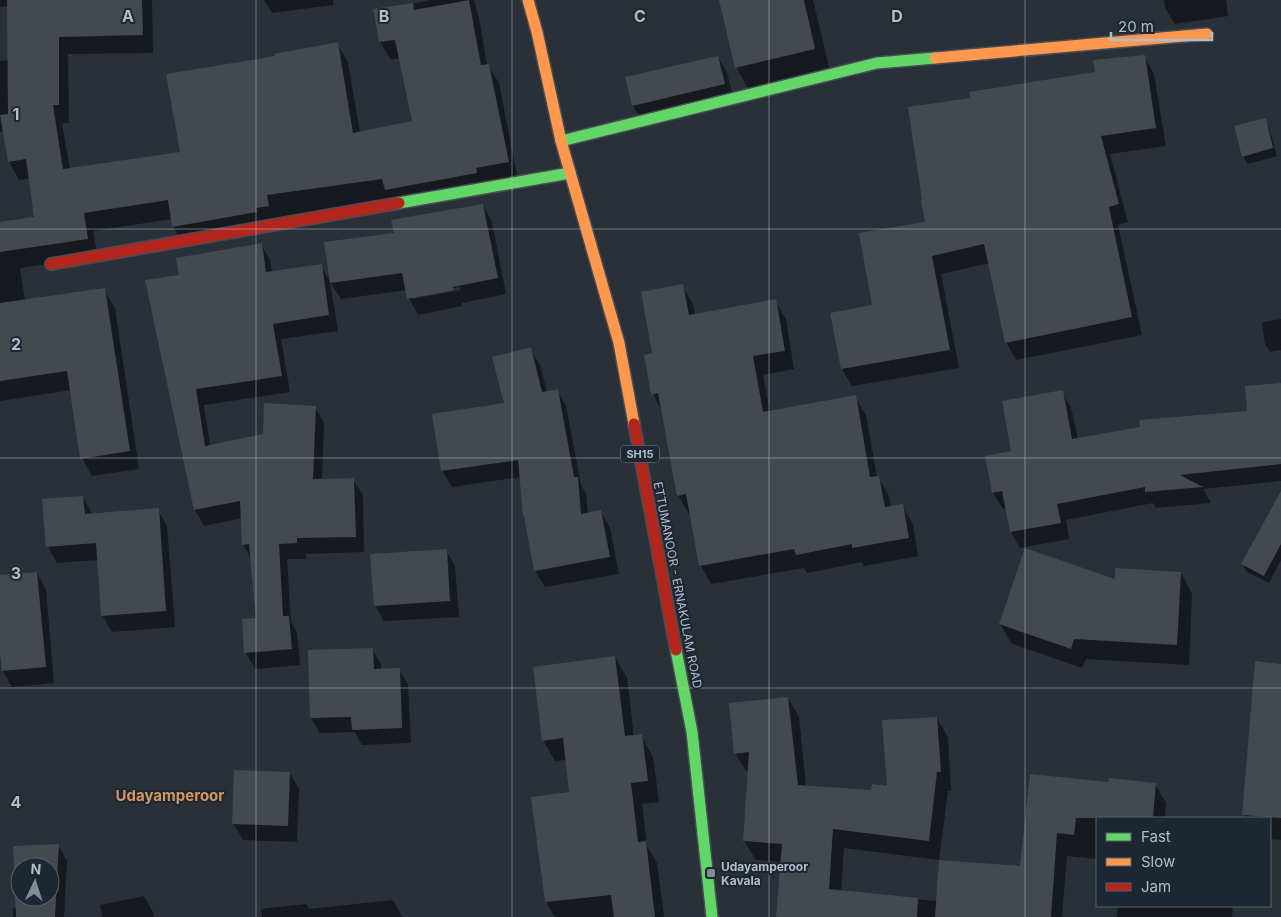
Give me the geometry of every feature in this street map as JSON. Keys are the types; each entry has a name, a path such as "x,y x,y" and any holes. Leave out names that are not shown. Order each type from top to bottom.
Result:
{"street":[{"name":"ETTUMANOOR - ERNAKULAM ROAD","path":"528,0 561,141 619,343 692,732 712,917"},
{"path":"561,141 877,63 1207,34"},
{"path":"51,264 570,173"}],"building":[{"path":"7,0 142,0 143,35 59,37 59,105 53,105 63,169 180,152 166,74 275,56 274,54 338,42 353,133 412,121 395,40 379,42 373,9 413,3 414,10 469,0 481,65 489,64 509,162 476,168 477,173 385,190 382,179 267,195 269,206 256,208 257,212 172,227 168,200 84,213 88,239 0,252 0,222 34,217 26,159 8,162 0,115 8,114"},
{"path":"719,0 804,0 815,49 735,68"},
{"path":"1145,55 1156,128 1101,136 1119,204 1109,207 1132,317 1005,343 984,244 932,256 950,350 841,369 830,313 872,305 859,233 925,222 908,107 970,98 969,92 1095,72 1093,60"},
{"path":"718,56 725,84 632,106 625,77"},
{"path":"1266,118 1273,148 1242,157 1234,126"},
{"path":"483,204 498,278 453,287 454,290 407,299 402,273 330,283 324,242 394,233 391,220"},
{"path":"262,243 266,272 322,264 329,315 273,324 282,376 196,389 205,446 263,434 264,403 316,406 313,479 354,478 356,537 297,538 297,543 279,544 283,616 289,616 292,649 244,653 242,619 256,618 249,544 242,545 240,501 194,510 145,280 179,275 176,258"},
{"path":"683,284 689,315 776,299 785,351 753,356 763,412 856,395 870,477 879,476 885,507 903,504 909,538 852,548 852,544 796,555 794,549 699,566 686,494 677,496 658,393 651,395 644,355 652,353 641,292"},
{"path":"105,288 130,451 80,459 67,371 0,381 0,303"},
{"path":"531,347 542,392 558,389 574,477 578,477 581,514 601,510 610,557 534,571 523,516 518,460 441,471 432,414 504,403 492,357"},
{"path":"1281,383 1281,464 1180,475 1203,487 1145,492 1145,487 1057,504 1061,523 1010,532 1002,491 992,493 985,456 1011,451 1002,401 1063,390 1072,439 1140,427 1139,420 1247,411 1245,386"},
{"path":"1281,491 1281,544 1264,576 1241,564"},
{"path":"83,496 85,514 159,508 166,611 101,616 96,543 46,547 42,499"},
{"path":"1025,548 1115,579 1115,568 1181,572 1177,645 1074,639 1071,649 999,624"},
{"path":"447,549 450,601 374,606 370,554"},
{"path":"37,572 46,667 2,671 0,654 0,575"},
{"path":"373,648 374,669 400,668 402,728 352,730 351,717 310,718 308,650"},
{"path":"615,656 625,736 642,734 648,781 631,783 638,842 646,841 655,917 614,917 611,895 545,902 531,797 569,792 563,738 542,741 533,667"},
{"path":"1255,661 1281,664 1281,818 1242,815"},
{"path":"788,697 798,785 871,790 872,784 887,786 882,720 937,717 941,772 937,772 929,841 833,829 829,889 918,898 917,917 776,917 782,844 743,841 749,752 734,754 729,703"},
{"path":"234,770 290,772 288,826 232,824"},
{"path":"1030,774 1108,782 1109,778 1156,783 1153,817 1076,818 1074,835 1057,833 1051,917 935,917 939,860 1020,866"},
{"path":"59,844 58,857 13,857 13,846"},
{"path":"16,907 56,907 55,917 16,917"}],"traffic: fast":[{"path":"561,141 877,63 935,58"},
{"path":"399,203 570,173"},
{"path":"676,650 692,732 712,917"}],"traffic: slow":[{"path":"528,0 561,141 619,343 634,424"},
{"path":"935,58 1207,34"}],"traffic: jam":[{"path":"51,264 399,203"},
{"path":"634,424 676,650"}],"place":[{"name":"Udayamperoor Kavala","path":"711,873"}],"district":[{"name":"Udayamperoor","path":"170,795"}]}
